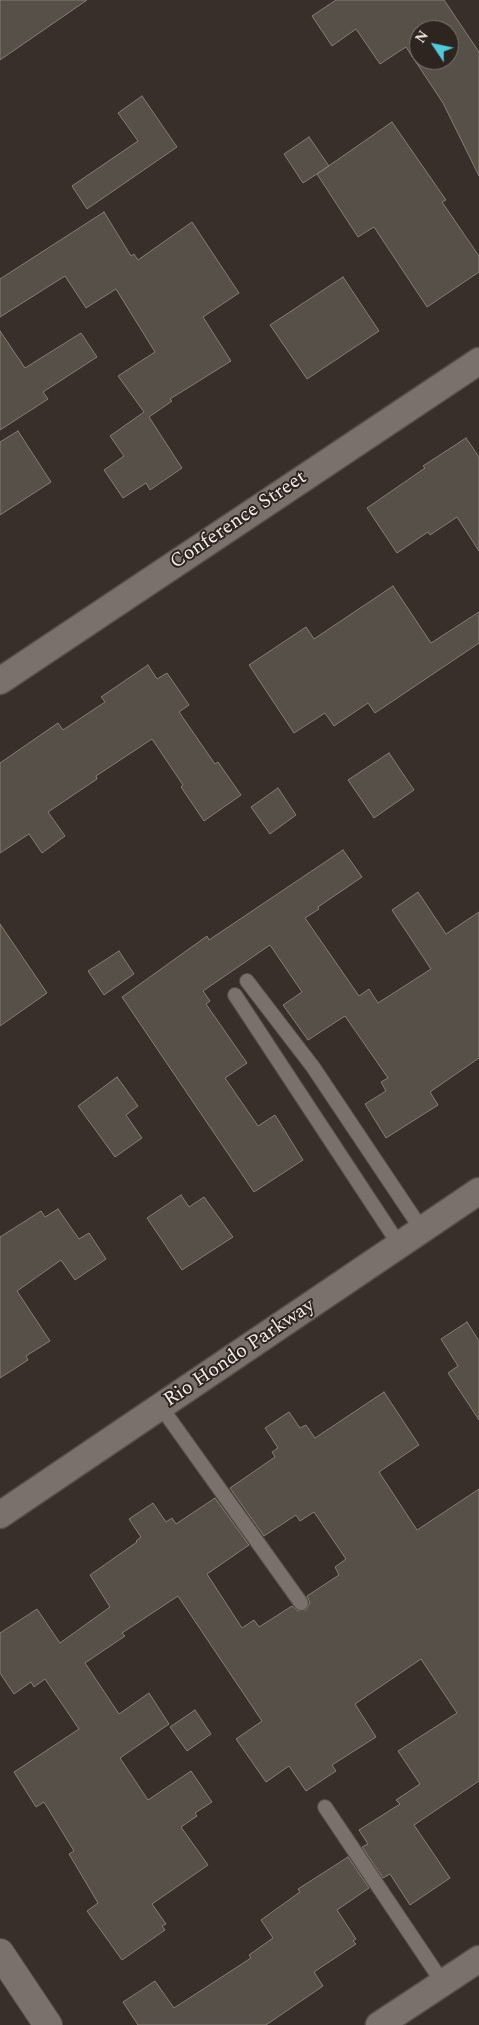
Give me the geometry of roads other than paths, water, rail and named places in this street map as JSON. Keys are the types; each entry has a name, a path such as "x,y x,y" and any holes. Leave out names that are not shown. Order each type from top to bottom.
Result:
{"street":[{"name":"Conference Street","path":"0,680 479,361"},
{"name":"Rio Hondo Parkway","path":"0,1515 479,1191"},
{"path":"0,1954 48,2025"},
{"path":"379,2025 479,1959"}],"lane":[{"path":"247,981 313,1067 422,1230"},
{"path":"234,995 400,1246"},
{"path":"161,1407 301,1603"},
{"path":"326,1807 443,1983"}]}
